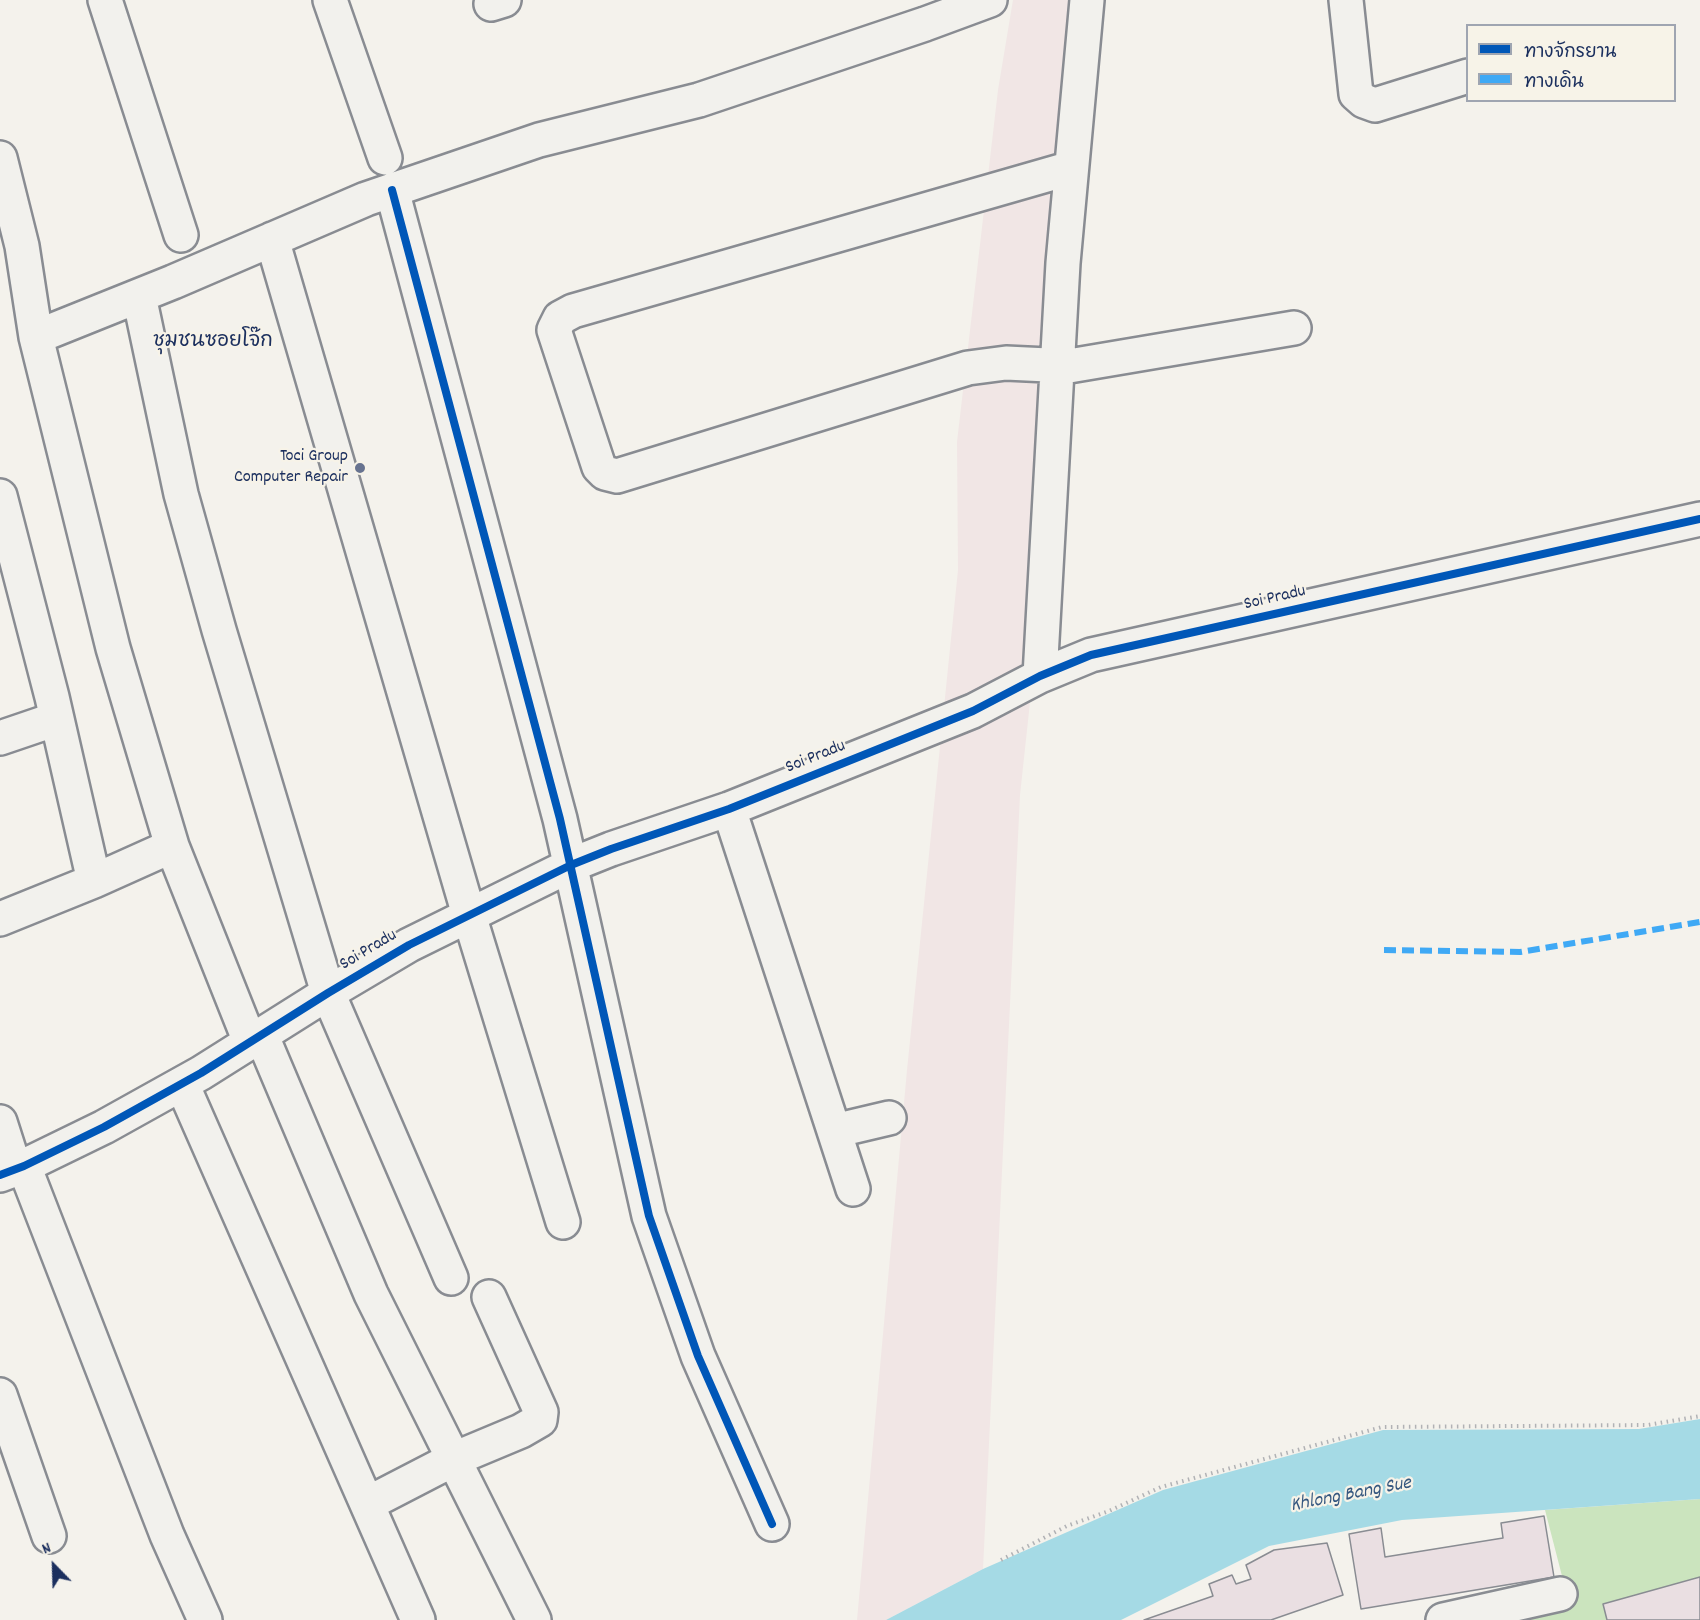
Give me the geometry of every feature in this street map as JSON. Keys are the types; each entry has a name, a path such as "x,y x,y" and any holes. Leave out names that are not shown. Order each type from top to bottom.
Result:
{"street":[{"path":"105,0 181,235"},
{"path":"330,0 385,158"},
{"path":"36,337 139,296 366,199 539,140 699,100 990,0"},
{"path":"1040,676 1063,263 1087,0"},
{"path":"1350,1 1356,93 1364,101 1375,105 1466,76"},
{"path":"0,158 22,246 36,337 113,648 172,846 255,1038 371,1294 534,1620"},
{"path":"1071,168 573,311 560,318 554,330 599,467 605,473 617,476 968,368 1006,363 1070,366 1294,328"},
{"path":"392,190 571,865 649,1216 698,1356 772,1524"},
{"path":"272,239 469,915 563,1222"},
{"path":"139,296 181,494 222,641 328,993 451,1278"},
{"path":"0,496 94,880"},
{"name":"Soi Pradu","path":"13,1170 104,1127 182,1084 409,945 571,865 729,809 973,711 1040,676 1091,655 1700,519"},
{"path":"0,738 56,718"},
{"path":"729,809 853,1189"},
{"path":"0,919 172,846"},
{"path":"182,1084 418,1620"},
{"path":"834,1131 889,1118"},
{"path":"0,1122 13,1170 205,1620"},
{"path":"367,1504 454,1459 521,1431 540,1420 541,1412 489,1297"},
{"path":"0,1395 49,1536"},
{"path":"1443,1620 1560,1594"}],"path":[{"path":"1001,1560 1067,1526 1109,1511 1161,1487 1382,1427 1648,1425 1700,1416"}],"shaded area":[{"path":"1013,0 1104,0 1020,795 983,1569 886,1620 857,1620 907,1070 958,570 957,442 998,90"}],"green space":[{"path":"1700,1499 1700,1620 1504,1620 1497,1589 1562,1576 1545,1510"}],"water":[{"name":"Khlong Bang Sue","path":"1700,1419 1700,1499 1402,1520 1269,1546 1121,1620 886,1620 983,1569 1163,1490 1383,1430 1639,1429"}],"building":[{"path":"1544,1516 1554,1577 1361,1609 1349,1534 1381,1528 1385,1557 1503,1538 1501,1523"},
{"path":"1327,1543 1343,1595 1271,1620 1144,1620 1213,1596 1209,1584 1232,1575 1236,1584 1251,1579 1246,1565 1274,1550"},
{"path":"1700,1577 1700,1620 1607,1620 1603,1604"}],"marked path":[{"path":"1384,950 1520,952 1700,922"}],"cycle path":[{"path":"392,190 560,819 649,1216 698,1356 772,1524"},
{"path":"0,1175 24,1166 104,1127 201,1073 409,945 571,865 729,809 973,711 1040,676 1091,655 1700,519"}],"place":[{"name":"Toci Group Computer Repair","path":"360,468"}],"district":[{"name":"ชุมชนซอยโจ๊ก","path":"213,343"}]}
